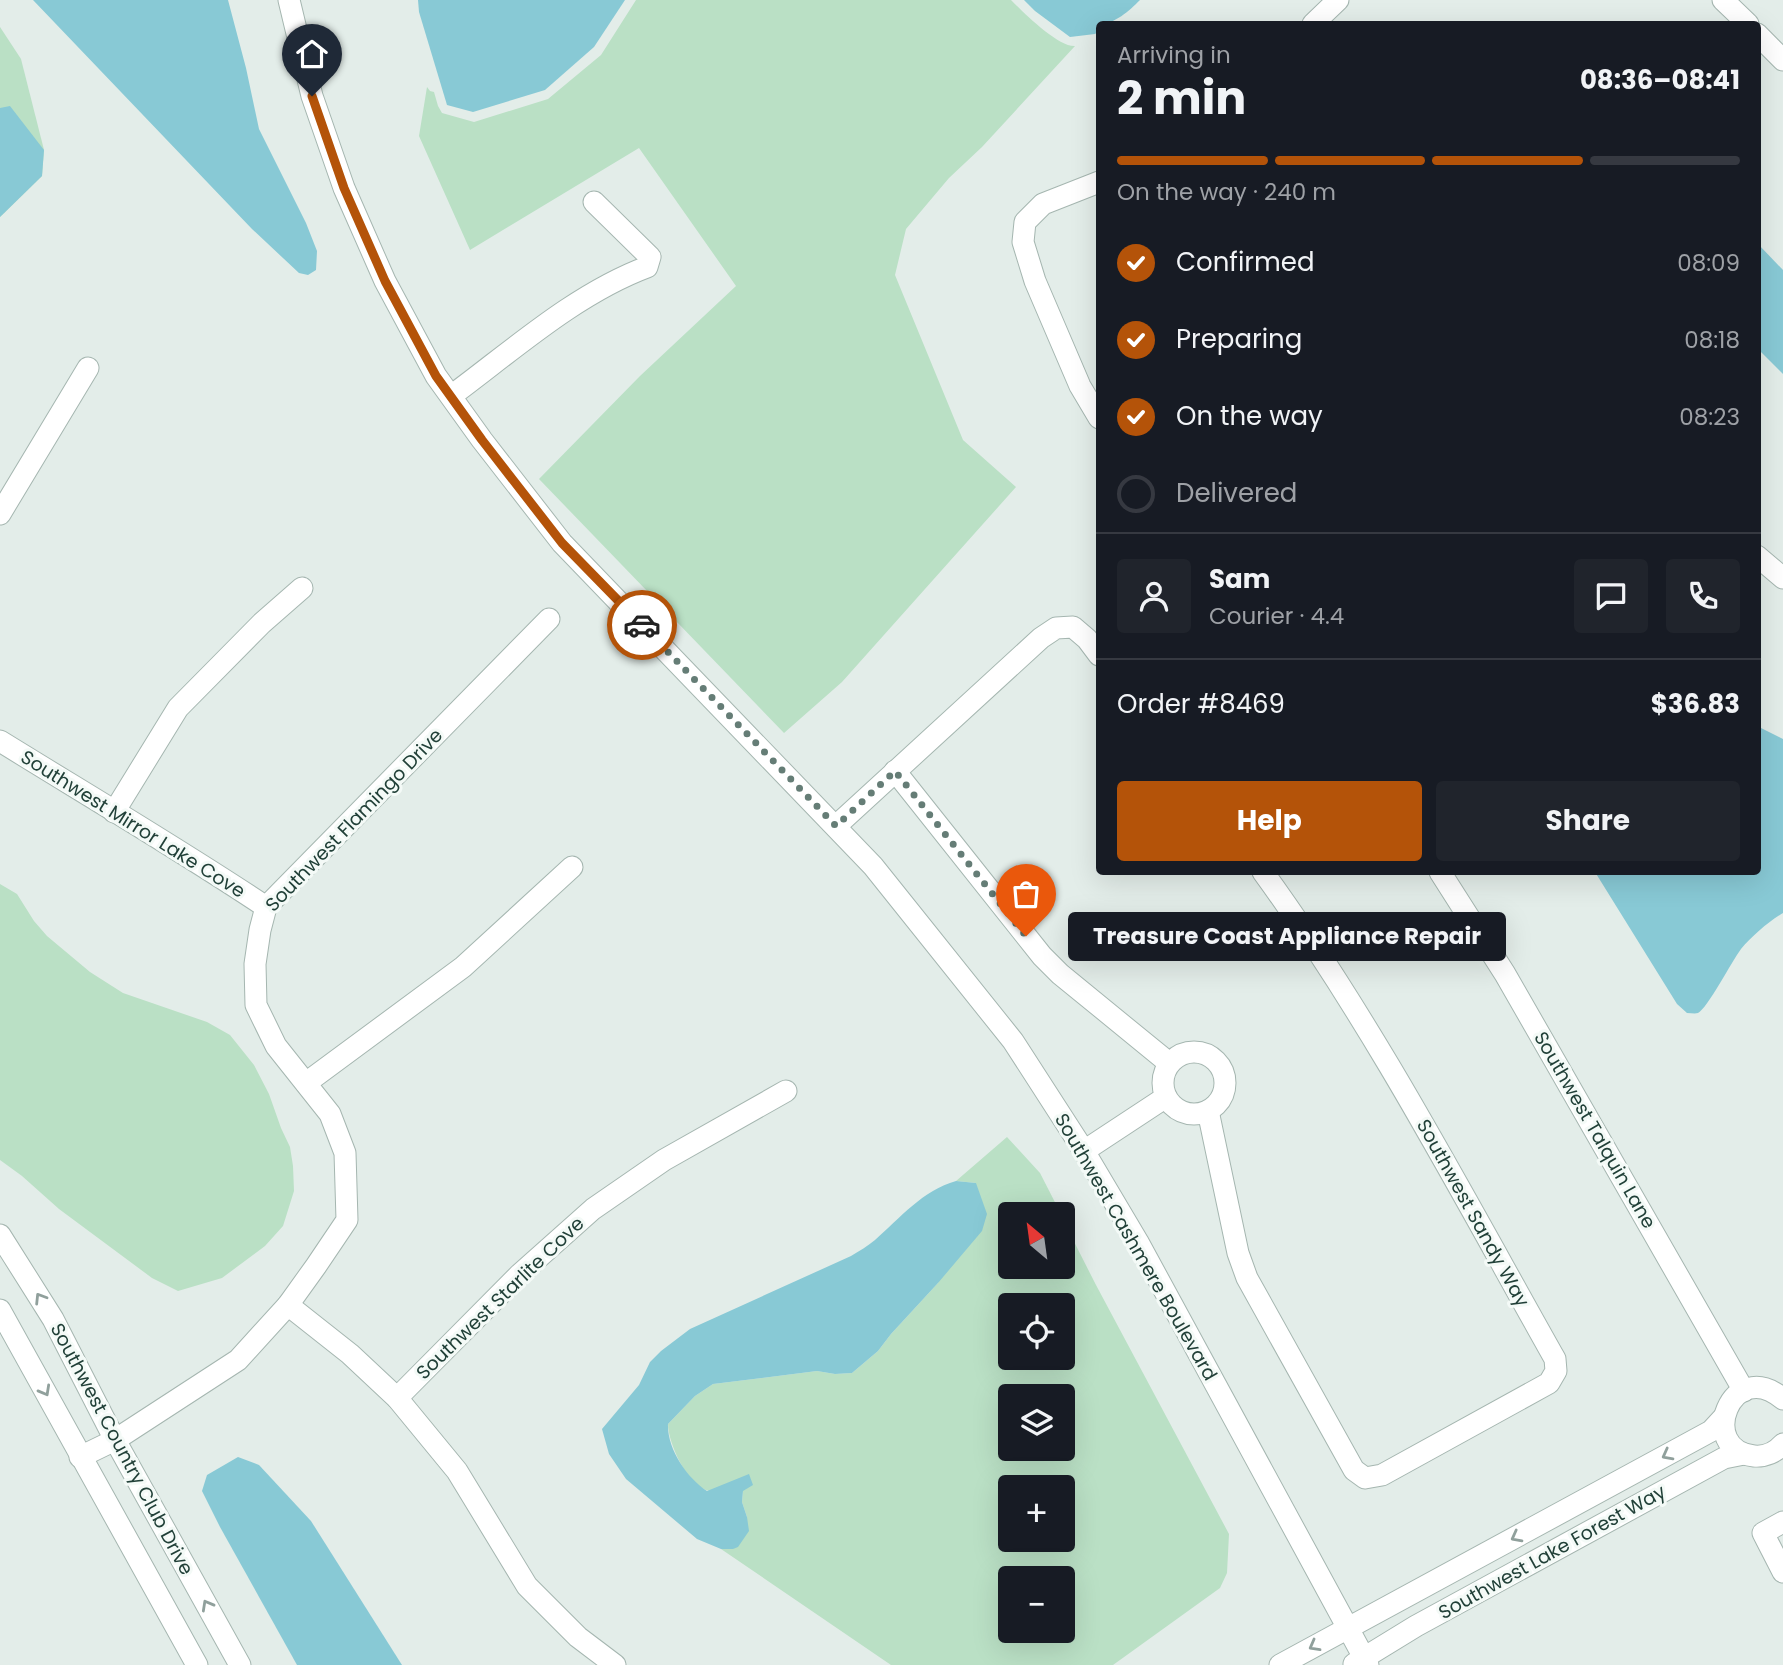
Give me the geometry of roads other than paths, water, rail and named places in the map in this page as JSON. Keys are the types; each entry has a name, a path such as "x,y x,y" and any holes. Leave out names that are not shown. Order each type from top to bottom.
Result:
{"street":[{"name":"Southwest Cashmere Boulevard","path":"289,0 312,96 344,188 385,281 436,376 562,543 873,866 1013,1041 1084,1151 1138,1242 1348,1627 1361,1663"},
{"path":"1316,21 1338,0"},
{"path":"1723,0 1745,21"},
{"path":"1761,38 1783,61"},
{"path":"1096,183 1043,204 1025,222 1023,242 1035,281 1080,386 1096,413"},
{"path":"451,396 570,307 623,276 647,267 650,257 594,202"},
{"path":"0,514 88,368"},
{"path":"1761,559 1783,578"},
{"path":"114,812 178,708 262,623 302,588"},
{"name":"Southwest Flamingo Drive","path":"80,1457 115,1440 238,1360 288,1305 346,1220 345,1153 330,1114 275,1046 256,1005 255,964 266,907 549,619"},
{"path":"836,826 1041,638 1056,628 1073,627 1096,651"},
{"name":"Southwest Mirror Lake Cove","path":"0,741 195,860 266,907"},
{"path":"895,771 1042,956 1060,974 1169,1063"},
{"path":"306,1083 463,967 572,867"},
{"name":"Southwest Sandy Way","path":"1208,1111 1238,1253 1247,1278 1354,1470 1365,1478 1382,1475 1549,1383 1556,1371 1555,1359 1382,1053 1266,875"},
{"name":"Southwest Talquin Lane","path":"1442,875 1505,974 1744,1391"},
{"path":"1191,1051 1210,1055 1218,1062 1225,1079 1221,1098 1208,1111 1192,1114 1181,1112 1166,1097 1163,1087 1163,1076 1169,1063 1179,1055 1191,1051"},
{"name":"Southwest Starlite Cove","path":"397,1398 520,1274 593,1209 664,1160 786,1091"},
{"path":"1084,1151 1166,1097"},
{"name":"Southwest Country Club Drive","path":"0,1235 53,1320 115,1440 240,1665"},
{"path":"288,1305 350,1354 397,1398 457,1471 527,1586 578,1637 615,1665"},
{"name":"Southwest Country Club Drive","path":"0,1310 197,1665"},
{"path":"1744,1391 1768,1389 1783,1399"},
{"name":"Southwest Lake Forest Way","path":"1280,1665 1711,1431 1724,1418 1734,1397 1744,1391"},
{"path":"1724,1418 1724,1430 1729,1441 1744,1454"},
{"path":"1778,1448 1783,1471"},
{"name":"Southwest Lake Forest Way","path":"1361,1663 1416,1626 1724,1458 1744,1454 1756,1457 1768,1455 1778,1448"},
{"path":"1576,1504 1591,1514 1595,1528"},
{"path":"1783,1522 1763,1533 1783,1572"}],"water":[{"path":"33,0 228,0 259,129 306,223 317,251 316,270 308,275 299,273 252,229"},
{"path":"418,0 625,0 594,47 545,90 473,112 447,105 419,12"},
{"path":"1024,0 1140,0 1116,19 1096,21 1095,34 1070,37"},
{"path":"10,106 44,150 42,176 0,217 0,108"},
{"path":"1761,247 1783,270 1783,374 1761,352"},
{"path":"1761,728 1783,739 1783,913 1741,949 1702,1010 1687,1013 1677,1004 1597,875 1761,875"},
{"path":"956,1181 976,1183 987,1214 982,1231 878,1351 852,1373 817,1371 713,1384 695,1396 668,1424 671,1443 680,1462 692,1479 707,1491 749,1474 753,1485 743,1491 742,1502 749,1531 738,1547 721,1549 697,1539 626,1479 609,1454 602,1429 639,1385 650,1362 661,1351 690,1329 851,1256 875,1240 922,1198"},
{"path":"238,1457 259,1465 311,1521 402,1665 297,1665 202,1491 207,1475"}],"place":[{"name":"Treasure Coast Appliance Repair","path":"1026,936"}]}
